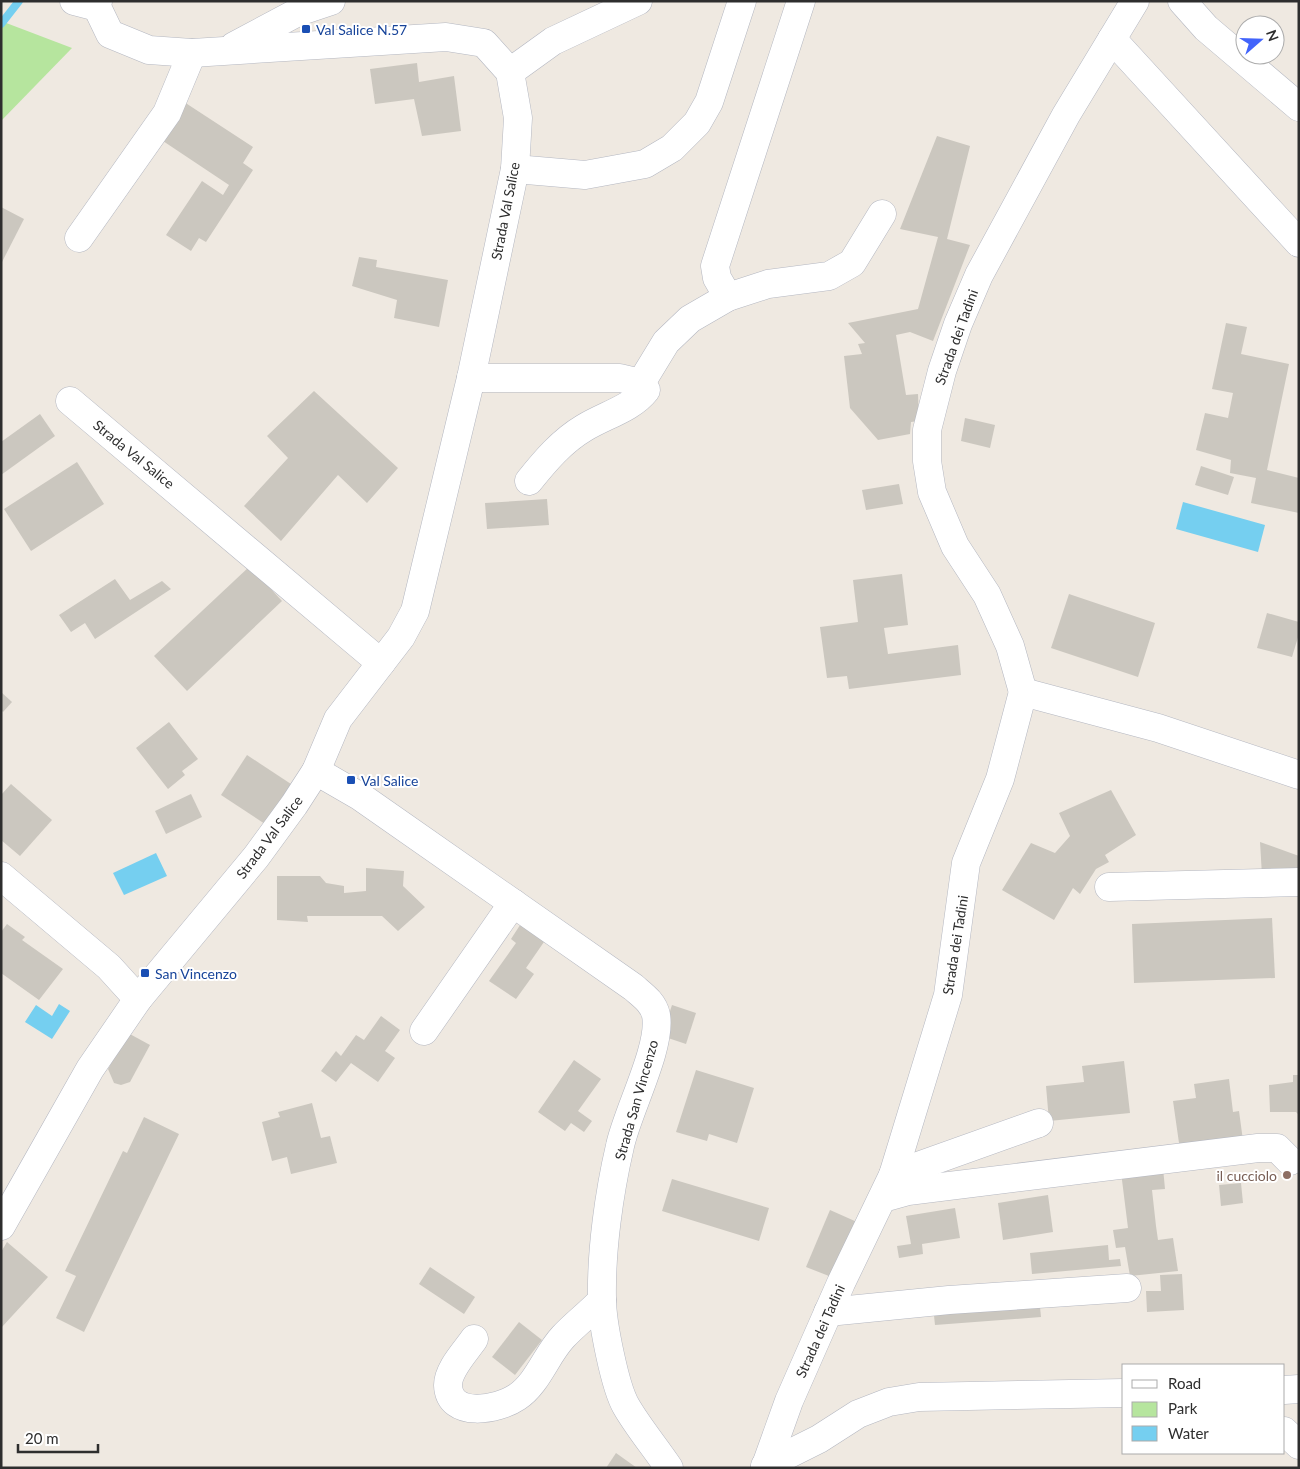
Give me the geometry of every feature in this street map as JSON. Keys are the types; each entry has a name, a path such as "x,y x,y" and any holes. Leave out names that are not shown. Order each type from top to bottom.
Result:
{"street":[{"path":"226,51 298,12 331,1"},
{"path":"90,3 110,34 149,50 192,53 446,37 484,43 510,72 554,41 638,1"},
{"path":"515,168 585,175 645,164 672,148 696,123 709,102 742,1"},
{"path":"728,297 717,278 715,266 801,1"},
{"name":"Strada dei Tadini","path":"765,1467 789,1401 828,1312 888,1186 948,995 966,863 1000,779 1023,692 1010,646 987,595 954,546 932,492 927,461 927,430 955,333 979,275 1066,115 1135,1"},
{"path":"1182,1 1206,28 1299,107"},
{"path":"1112,39 1299,243"},
{"path":"79,238 167,113 192,53"},
{"name":"Strada Val Salice","path":"1,1226 90,1069 138,999 256,857 316,771 338,719 401,637 415,611 471,378 515,168 518,118 510,72"},
{"path":"641,383 666,342 690,319 728,297 768,284 829,276 852,263 882,214"},
{"path":"471,378 620,378 641,383 646,390 639,399 585,427 565,441 528,481"},
{"name":"Strada Val Salice","path":"70,401 381,663"},
{"path":"1023,692 1158,728 1299,775"},
{"name":"Strada San Vincenzo","path":"316,771 361,796 633,987 650,1001 656,1015 656,1031 620,1144 603,1263 602,1300 613,1364 625,1405 669,1468"},
{"path":"1,876 109,967 138,999"},
{"path":"1109,887 1299,882"},
{"path":"424,1031 513,904"},
{"path":"888,1186 1039,1123"},
{"path":"888,1186 908,1191 1258,1148 1277,1148 1290,1161"},
{"path":"828,1312 939,1301 1127,1288"},
{"path":"474,1339 451,1371 448,1385 454,1400 466,1409 482,1409 517,1397 548,1362 562,1338 602,1300"},
{"path":"1285,1390 1299,1389"},
{"path":"765,1467 819,1439 858,1414 889,1402 919,1397 1122,1393"},
{"path":"1285,1431 1299,1445"}],"green space":[{"path":"1,21 72,48 1,121"}],"water":[{"path":"1183,502 1265,525 1258,552 1176,529"},
{"path":"156,853 167,876 124,895 113,873"},
{"path":"59,1004 70,1011 52,1039 25,1022 36,1005 52,1016"}],"building":[{"path":"417,63 419,82 454,76 461,131 422,136 414,99 375,104 370,69"},
{"path":"181,100 253,147 243,163 253,170 206,242 199,238 191,251 166,235 202,181 223,195 229,185 157,137"},
{"path":"937,136 970,146 947,239 970,245 933,341 910,332 896,335 906,395 918,394 919,421 911,422 910,434 878,440 850,408 844,356 862,354 858,344 865,343 848,323 918,309 938,237 900,229"},
{"path":"1,207 24,219 1,264"},
{"path":"359,257 377,260 376,267 448,280 439,327 394,318 397,300 352,286"},
{"path":"1226,323 1247,327 1241,354 1289,364 1267,470 1299,478 1299,513 1251,503 1256,478 1230,473 1231,460 1196,450 1205,413 1228,418 1233,393 1212,389"},
{"path":"314,391 398,468 367,503 338,475 281,541 244,506 288,458 267,436"},
{"path":"40,414 55,436 1,475 1,442"},
{"path":"965,418 995,425 990,448 961,441"},
{"path":"77,462 104,504 31,551 4,509"},
{"path":"1201,466 1234,477 1228,495 1195,485"},
{"path":"899,484 903,504 866,510 862,490"},
{"path":"547,499 549,525 487,529 485,503"},
{"path":"250,566 282,601 187,691 154,656"},
{"path":"902,574 908,625 884,628 888,654 958,645 961,675 849,689 847,676 827,678 820,627 858,622 853,580"},
{"path":"115,579 130,600 162,581 171,589 95,639 85,623 71,632 59,615"},
{"path":"1069,594 1155,623 1138,677 1051,648"},
{"path":"1267,613 1299,622 1299,634 1292,657 1257,648"},
{"path":"1,692 12,702 3,712 1,710"},
{"path":"169,722 198,759 182,771 185,775 168,789 136,748"},
{"path":"247,755 291,784 265,824 221,795"},
{"path":"11,784 52,820 20,856 1,840 1,795"},
{"path":"1111,790 1136,835 1105,855 1109,862 1096,869 1080,894 1073,888 1054,920 1002,890 1031,843 1055,853 1070,836 1059,813"},
{"path":"191,794 202,817 166,834 155,811"},
{"path":"1260,842 1299,856 1299,873 1262,875"},
{"path":"366,868 404,871 403,886 425,907 398,931 382,916 307,916 308,922 277,920 277,876 320,876 326,883 344,886 344,893 366,891"},
{"path":"1272,918 1275,978 1134,983 1132,924"},
{"path":"522,922 546,939 526,968 534,974 516,999 489,981 516,943 511,939"},
{"path":"7,924 25,937 22,940 63,969 39,1000 1,973 1,932"},
{"path":"672,1005 696,1013 686,1044 662,1036"},
{"path":"381,1016 400,1030 385,1051 395,1058 378,1082 351,1063 336,1082 321,1071 336,1051 341,1056 356,1035 364,1040"},
{"path":"128,1033 150,1045 130,1082 121,1085 114,1083 108,1069"},
{"path":"574,1060 601,1079 578,1111 592,1121 584,1132 571,1123 565,1131 538,1112"},
{"path":"1124,1061 1130,1113 1049,1121 1046,1086 1084,1082 1082,1066"},
{"path":"696,1070 754,1088 737,1143 709,1134 707,1141 676,1132"},
{"path":"1293,1075 1299,1075 1299,1115 1296,1112 1270,1112 1269,1085 1293,1082"},
{"path":"1229,1079 1233,1112 1239,1111 1244,1148 1181,1157 1173,1101 1196,1098 1194,1084"},
{"path":"312,1103 321,1138 330,1136 337,1163 291,1174 287,1157 272,1161 262,1122 280,1117 278,1112"},
{"path":"144,1117 179,1134 84,1332 56,1318 76,1276 65,1271 123,1151 127,1153"},
{"path":"1163,1168 1165,1189 1152,1190 1158,1240 1173,1238 1178,1271 1130,1276 1125,1247 1116,1248 1113,1230 1128,1228 1121,1172"},
{"path":"672,1179 769,1208 759,1241 662,1211"},
{"path":"1241,1183 1243,1203 1221,1206 1219,1185"},
{"path":"1048,1195 1053,1232 1003,1240 998,1203"},
{"path":"955,1208 960,1238 922,1244 923,1254 899,1258 897,1246 911,1244 906,1216"},
{"path":"830,1210 857,1222 834,1278 806,1267"},
{"path":"7,1242 48,1277 1,1328 1,1252"},
{"path":"1108,1245 1109,1260 1120,1259 1121,1266 1032,1274 1030,1253"},
{"path":"430,1267 475,1297 464,1314 419,1284"},
{"path":"1182,1274 1184,1310 1147,1312 1146,1291 1161,1291 1160,1275"},
{"path":"1039,1297 1041,1317 935,1325 933,1306"},
{"path":"519,1322 542,1340 515,1375 492,1357"},
{"path":"616,1453 637,1468 606,1468"}],"waterway":[{"path":"1,24 19,1"}],"place":[{"name":"Val Salice N.57","path":"306,29"},
{"name":"Val Salice","path":"351,780"},
{"name":"San Vincenzo","path":"145,973"},
{"name":"il cucciolo","path":"1287,1175"}]}
